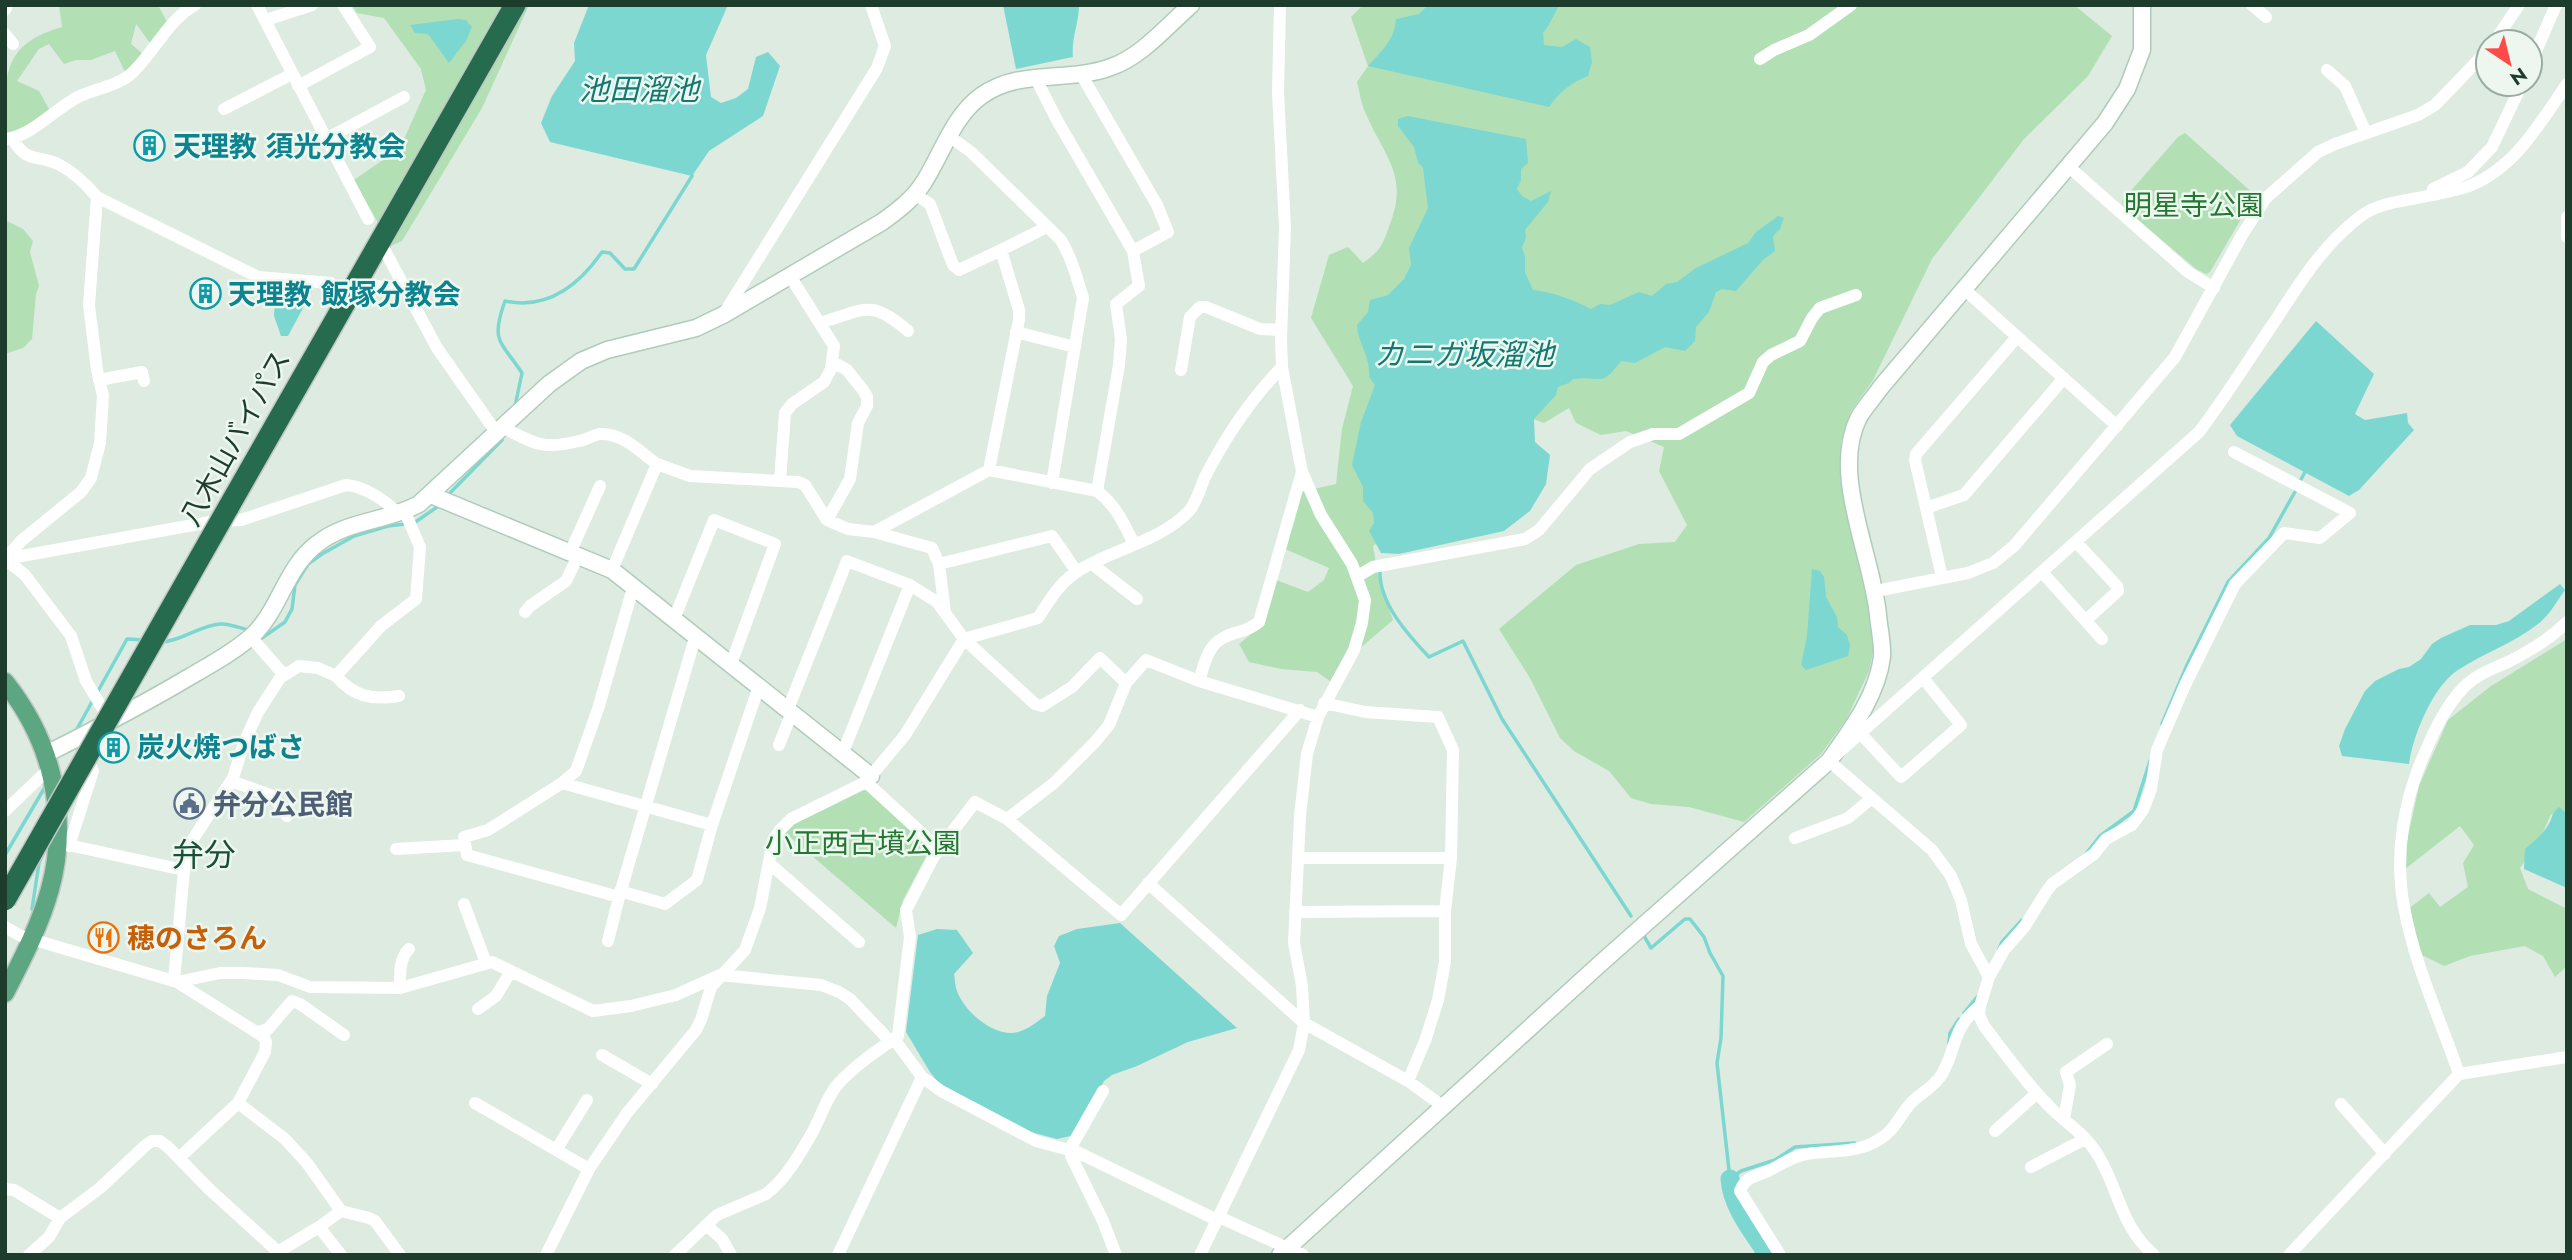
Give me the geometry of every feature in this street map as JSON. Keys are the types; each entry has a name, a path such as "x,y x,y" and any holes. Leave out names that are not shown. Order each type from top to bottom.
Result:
{"highway":[{"name":"八木山バイパス","path":"5,900 515,5"}],"main road":[{"path":"5,682 34,726 48,761 64,845 33,938 5,993"}],"street":[{"path":"195,5 170,26 125,79 79,97 41,122 8,139 29,158 57,164 82,180 97,197 258,277 331,283"},
{"path":"257,5 368,219"},
{"path":"266,20 312,5"},
{"path":"224,108 370,47 343,5"},
{"path":"723,315 877,68 885,46 871,5"},
{"path":"5,811 48,761 75,740 216,661 250,636 269,613 293,570 314,545 341,528 406,518 440,499 499,430 549,384 580,361 607,350 696,328 883,222 914,194 949,136 979,97 1014,80 1081,74 1108,69 1125,62 1191,5"},
{"path":"1200,1255 1299,1050 1304,1023 1302,986 1294,943 1300,816 1307,754 1324,703 1345,670 1362,623 1365,600 1358,576 1341,542 1321,515 1302,472 1282,367 1285,227 1278,93 1280,5"},
{"path":"1759,59 1809,35 1851,5"},
{"path":"1829,761 1854,725 1877,677 1882,655 1876,591 1848,477 1849,449 1859,417 2105,123 2127,89 2142,50 2142,5"},
{"path":"2252,5 2266,17"},
{"path":"2503,28 2519,5"},
{"path":"2544,33 2556,5"},
{"path":"1876,591 1968,573 1993,563 2014,546 2175,357 2266,198 2318,152 2418,115 2435,105 2474,65"},
{"path":"2327,70 2345,86 2366,133"},
{"path":"1081,74 1157,205 1168,232 1133,251"},
{"path":"1035,77 1133,251 1139,286 1116,304 1121,339 1097,491"},
{"path":"1284,1252 1601,963 2199,432 2225,398 2305,273 2324,249 2365,213 2387,204 2468,187 2501,169 2538,127 2567,84"},
{"path":"235,87 241,100"},
{"path":"326,139 404,97"},
{"path":"2414,199 2468,172 2492,147 2515,98"},
{"path":"949,136 971,152 1061,240 1070,256 1083,298 1052,483"},
{"path":"2069,167 2188,272 2214,288"},
{"path":"914,194 930,204 953,265 959,270 1047,227"},
{"path":"5,559 33,530 81,492 91,478 100,443 103,396 89,305 97,197"},
{"path":"2567,217 2567,237"},
{"path":"384,249 437,348 499,430 552,447 600,434 634,444 657,464 690,476 780,480 805,485 827,520 848,529 874,532 932,548 939,564 945,613"},
{"path":"989,470 1019,310 1001,250"},
{"path":"780,480 785,413 792,404 824,382 833,362 834,346 790,276"},
{"path":"369,286 406,288"},
{"path":"1964,289 2117,426"},
{"path":"1358,576 1373,567 1525,539 1539,530 1590,470 1629,442 1653,434 1679,434 1749,393 1763,362 1800,341 1820,308 1856,295"},
{"path":"1181,370 1190,317 1200,307 1260,329 1281,330"},
{"path":"820,323 864,310 874,310 885,313 908,331"},
{"path":"1016,332 1075,347"},
{"path":"1942,577 1915,460 1916,454 2017,337"},
{"path":"827,520 850,479 858,423 867,406 867,397 863,390 847,370 833,362"},
{"path":"546,1255 589,1169 627,1113 696,1030 711,986 745,950 760,908 773,841 791,819 868,779 905,734 964,639 1038,618 1057,589 1077,572 1167,528 1189,511 1205,477 1238,423 1263,387 1282,367"},
{"path":"99,380 142,372 144,381"},
{"path":"1926,508 1964,495 2064,378"},
{"path":"2154,1255 2136,1237 2123,1215 2096,1152 2037,1093 1984,1027 1979,1015 1989,976 2004,950 2025,926 2052,884 2094,854 2106,839 2132,825 2143,810 2151,789 2157,750 2185,685 2235,584 2284,533 2320,538 2350,513 2234,452"},
{"path":"612,570 657,464"},
{"path":"874,532 989,470 1097,491 1108,499 1121,516 1134,544"},
{"path":"1199,681 1211,647 1224,637 1247,632 1259,622 1302,472"},
{"path":"5,559 210,522 241,520 346,485 356,486 406,518 420,547 416,599 373,633 336,676"},
{"path":"525,612 566,581 600,486"},
{"path":"440,499 612,570 843,752 939,849"},
{"path":"674,619 714,520 775,544 730,664"},
{"path":"939,564 1052,536 1077,572"},
{"path":"2076,542 2117,586 2118,591 2086,620"},
{"path":"5,559 24,575 71,636 86,681 110,722"},
{"path":"779,745 847,561 910,585 937,602 964,639 1035,704 1042,706 1072,687 1100,658 1125,683"},
{"path":"1092,564 1137,599"},
{"path":"2042,572 2102,639"},
{"path":"843,752 910,585"},
{"path":"633,588 576,771 562,783 488,830 464,837 467,855 665,904 697,880 712,825 758,686"},
{"path":"2459,1074 2409,931 2403,903 2400,843 2414,775 2441,716 2475,677 2526,653 2554,635 2567,622"},
{"path":"250,636 284,675"},
{"path":"608,941 695,638"},
{"path":"1007,819 1054,783 1095,742 1109,725 1125,683 1146,660 1199,681 1318,717"},
{"path":"176,981 184,870 192,839 231,781 258,712 284,675 299,666 307,666 336,676 354,693 379,697 399,696"},
{"path":"1860,733 1901,777 1961,725 1923,678"},
{"path":"1324,703 1366,712 1438,717 1453,750 1451,858 1445,911 1446,962 1426,1041 1408,1081"},
{"path":"675,1255 717,1214 774,1189 812,1133 838,1084 898,1036 910,937 906,910 939,849 975,802 1007,819 1121,915 1300,710"},
{"path":"75,740 93,771 64,845 184,870"},
{"path":"1829,761 1933,850 1951,876 1961,900 1971,943 1989,976"},
{"path":"231,781 273,796 287,816"},
{"path":"562,783 712,825"},
{"path":"1795,838 1848,818 1872,798"},
{"path":"396,849 464,845"},
{"path":"1298,858 1451,858"},
{"path":"769,863 859,942"},
{"path":"1148,883 1304,1023 1408,1081 1444,1107"},
{"path":"464,904 486,963"},
{"path":"1295,912 1445,911"},
{"path":"5,927 21,936 176,981 264,1037 267,1048 238,1103 180,1157"},
{"path":"400,988 400,968 409,949"},
{"path":"176,981 220,973 243,973 278,975 310,987 400,988 492,962 582,1007 602,1011 676,995 720,975 808,984 839,992 892,1040 922,1077 941,1091 1036,1141 1070,1149 1284,1252 1303,1255"},
{"path":"478,1009 496,996 511,971"},
{"path":"258,1032 268,1029 292,1001 344,1035"},
{"path":"1780,1255 1740,1191 1743,1184 1752,1175 1766,1172 1797,1156 1862,1149 1882,1138 1896,1126 1911,1103 1940,1078 1960,1026 1980,1006"},
{"path":"2064,1119 2070,1085 2066,1072 2107,1044"},
{"path":"602,1055 652,1084"},
{"path":"2289,1255 2459,1074 2567,1057"},
{"path":"838,1255 922,1077"},
{"path":"1103,1091 1070,1149 1116,1255"},
{"path":"1995,1131 2037,1093"},
{"path":"556,1150 587,1100"},
{"path":"238,1103 285,1139 307,1163 341,1211 369,1217 375,1221 400,1255"},
{"path":"475,1103 589,1169"},
{"path":"2341,1104 2385,1154"},
{"path":"2031,1167 2085,1139"},
{"path":"29,1255 49,1237 60,1218 100,1188 152,1141 160,1141 180,1157 209,1189 274,1248 276,1254 341,1211"},
{"path":"5,1189 14,1191 60,1218"},
{"path":"706,1225 722,1239 731,1255"},
{"path":"319,1227 341,1255"}],"green space":[{"path":"59,5 158,5 168,24 150,43 136,24 131,44 143,54 126,74 115,51 91,60 76,60 64,64 49,44 39,49 17,81 39,91 50,111 33,124 5,136 5,97 10,66 27,43 62,27"},
{"path":"352,5 529,5 482,108 402,241 391,246 354,180 400,148 426,90 421,69 384,18 357,13"},
{"path":"1363,5 2074,5 2112,36 2088,76 2024,139 1932,259 1873,380 1851,411 1841,442 1840,471 1868,584 1874,648 1869,671 1847,718 1821,754 1744,822 1689,807 1651,804 1631,798 1609,771 1574,751 1560,738 1530,678 1499,629 1576,565 1639,544 1675,542 1687,525 1659,471 1664,447 1626,431 1601,435 1576,423 1569,408 1544,423 1533,419 1373,546 1379,580 1393,620 1339,666 1330,681 1317,672 1281,669 1249,662 1239,644 1261,626 1276,580 1308,592 1324,580 1329,568 1285,549 1301,492 1336,484 1342,429 1353,386 1311,318 1329,255 1348,247 1363,263 1374,254 1381,246 1387,231 1397,192 1392,166 1364,110 1357,82 1368,66 1351,17"},
{"name":"明星寺公園","path":"2185,133 2255,195 2210,272 2206,274 2196,269 2123,207 2122,201 2178,137"},
{"path":"5,220 23,229 33,241 30,252 39,286 32,339 23,348 5,354"},
{"path":"2567,639 2567,829 2551,814 2540,839 2520,868 2528,889 2567,909 2567,966 2555,977 2543,956 2525,946 2470,956 2444,966 2418,953 2407,910 2429,893 2440,907 2468,887 2463,863 2474,845 2460,826 2400,873 2419,786 2448,720 2491,686"},
{"name":"小正西古墳公園","path":"866,788 931,847 903,900 896,928 783,831 793,822"}],"water":[{"name":"池田溜池","path":"589,5 728,5 706,55 711,97 721,103 736,98 748,89 756,57 768,52 780,66 763,116 709,151 692,176 550,142 541,123 552,96 575,61 574,43"},
{"path":"1003,5 1079,5 1073,57 1016,69"},
{"path":"1428,5 1560,5 1543,33 1544,45 1562,47 1576,39 1590,47 1592,62 1588,76 1566,88 1549,107 1368,66 1390,39 1396,19 1419,14"},
{"path":"466,20 472,27 466,41 449,63 428,34 415,33 410,25"},
{"name":"カニガ坂溜池","path":"1408,116 1526,139 1528,163 1521,169 1521,180 1517,189 1531,201 1551,191 1548,202 1525,230 1526,238 1522,247 1525,272 1533,290 1563,297 1591,309 1600,304 1610,305 1639,292 1652,296 1666,284 1677,282 1696,268 1748,243 1756,232 1778,216 1784,218 1780,229 1773,236 1775,251 1763,260 1736,291 1722,289 1716,292 1709,312 1696,327 1695,341 1685,351 1665,347 1635,363 1621,361 1604,378 1573,379 1558,387 1556,395 1534,419 1535,442 1550,455 1546,484 1530,511 1504,531 1399,554 1381,553 1369,531 1374,523 1373,513 1363,501 1363,487 1352,465 1361,422 1375,385 1369,377 1368,363 1357,325 1368,312 1370,300 1388,295 1404,279 1411,265 1409,248 1428,208 1423,168 1418,162 1414,147 1398,126 1398,119"},
{"path":"276,283 316,284 288,336 281,336 274,316"},
{"path":"2316,321 2374,374 2355,414 2365,420 2407,413 2408,423 2414,430 2359,490 2349,496 2237,436 2230,425"},
{"path":"1812,569 1820,571 1824,577 1826,597 1837,617 1838,627 1847,635 1850,646 1848,656 1806,670 1801,665 1807,636"},
{"path":"2560,584 2565,590 2542,621 2519,637 2458,670 2440,687 2420,726 2409,764 2342,756 2339,746 2345,729 2365,691 2375,681 2409,667 2421,659 2432,644 2470,625 2496,625 2509,621"},
{"path":"2559,807 2567,814 2567,888 2524,869 2525,849 2545,830"},
{"path":"1120,923 1237,1028 1188,1042 1112,1075 1104,1081 1075,1135 1057,1139 1023,1130 939,1083 906,1032 918,935 937,929 957,930 973,953 954,974 960,999 987,1025 1003,1032 1016,1033 1045,1016 1047,996 1060,963 1054,946 1059,936 1077,929"}],"waterway":[{"path":"515,406 522,373 503,347 498,333 505,301 535,302 561,292 583,275 602,252 610,253 625,269 634,269 692,176"},
{"path":"447,496 502,440"},
{"path":"2299,483 2305,472"},
{"path":"2162,724 2187,665 2228,582 2269,538 2296,490"},
{"path":"262,638 285,622 292,609 295,585 308,564 354,536 388,526 414,523 440,505"},
{"path":"1380,569 1389,606 1429,657 1463,641 1502,719 1631,916"},
{"path":"159,642 220,624 248,630"},
{"path":"97,693 127,639 145,640"},
{"path":"77,729 93,700"},
{"path":"2085,855 2100,836 2134,811 2150,761"},
{"path":"5,855 45,787"},
{"path":"32,909 39,863 47,844"},
{"path":"1644,936 1651,948 1685,919 1690,919 1704,937 1723,976 1721,1038 1717,1063 1730,1179 1741,1171 1775,1160 1795,1147 1855,1143"},
{"path":"1999,949 2022,920"},
{"path":"1964,1013 1977,997"},
{"path":"1949,1043 1950,1033 1959,1019"},
{"path":"1730,1179 1738,1207 1764,1249 1764,1255"}],"place":[{"name":"天理教 須光分教会","path":"150,146"},
{"name":"天理教 飯塚分教会","path":"205,294"},
{"name":"炭火焼つばさ","path":"114,747"},
{"name":"弁分公民館","path":"190,804"},
{"name":"穂のさろん","path":"104,938"}],"district":[{"name":"弁分","path":"204,855"}]}
